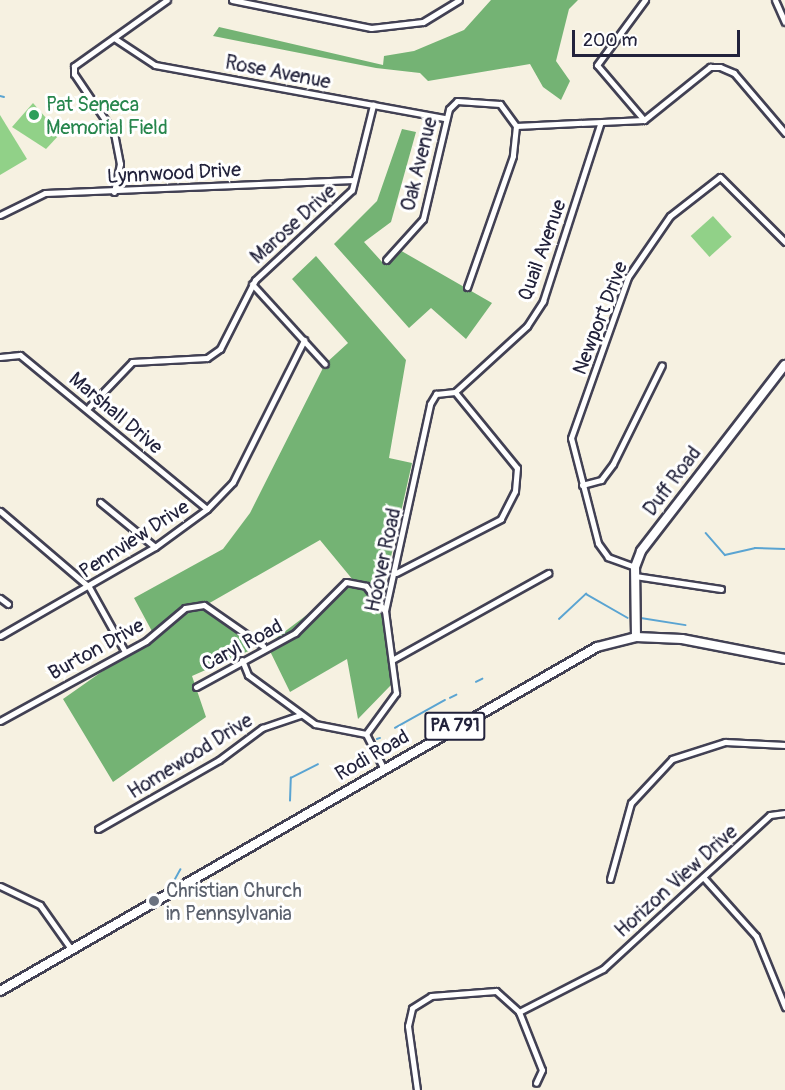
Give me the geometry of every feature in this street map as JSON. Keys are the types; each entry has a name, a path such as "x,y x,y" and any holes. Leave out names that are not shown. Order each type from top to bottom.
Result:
{"main road":[{"name":"Rodi Road","path":"0,992 572,659 636,637 682,639 785,658"}],"street":[{"path":"114,192 120,164 114,133 74,74 81,59 167,0"},
{"path":"232,0 371,28 423,22 459,0"},
{"path":"644,120 597,65 645,0"},
{"path":"775,0 785,22"},
{"name":"Rose Avenue","path":"114,38 155,65 444,118"},
{"path":"467,287 513,156 516,126 600,124 644,120 710,67 720,67 734,73 785,133"},
{"name":"Oak Avenue","path":"386,260 423,219 444,118 457,101 484,101 500,104 516,126"},
{"name":"Marose Drive","path":"89,407 132,362 207,357 216,352 252,284 348,196 373,105"},
{"name":"Quail Avenue","path":"455,392 527,326 543,301 600,124"},
{"name":"Newport Drive","path":"635,567 602,550 582,485 571,438 628,277 670,216 720,177 785,242"},
{"name":"Lynnwood Drive","path":"0,215 45,193 114,192 354,180"},
{"path":"252,284 325,364"},
{"name":"Pennview Drive","path":"0,636 155,548 207,509 232,482 304,340"},
{"name":"Marshall Drive","path":"0,357 20,355 89,407 207,509"},
{"path":"582,485 601,480 614,464 662,365"},
{"name":"Duff Road","path":"635,567 706,463 785,365"},
{"name":"Hoover Road","path":"366,734 396,693 385,612 396,573 430,404 446,391 455,392"},
{"path":"396,573 501,519 515,491 517,468 455,392"},
{"path":"100,502 155,548"},
{"path":"0,511 89,587 124,650"},
{"path":"635,567 636,637"},
{"path":"392,660 548,573"},
{"path":"635,576 721,589"},
{"name":"Caryl Road","path":"196,687 263,646 295,633 333,591 353,580 372,592 385,612"},
{"path":"0,598 8,604"},
{"name":"Burton Drive","path":"0,720 124,650 146,641 184,608 204,604 263,646"},
{"path":"242,660 248,675 300,715 329,729 366,734 383,768"},
{"name":"Homewood Drive","path":"98,829 219,760 262,728 300,715"},
{"path":"610,879 631,803 672,759 725,742 785,745"},
{"name":"Horizon View Drive","path":"519,1012 603,969 771,815 785,813"},
{"path":"703,877 756,936 785,1007"},
{"path":"0,886 40,905 71,949"},
{"path":"417,1090 408,1026 412,1008 431,996 496,992 519,1012 542,1070 536,1083"}],"green space":[{"path":"491,0 578,0 569,9 556,61 570,81 561,100 543,87 530,64 428,81 420,73 376,68 213,36 219,27 383,65 384,56 414,51 464,30"},
{"name":"Pat Seneca Memorial Field","path":"33,103 60,134 46,149 12,127"},
{"path":"0,115 27,159 0,175"},
{"path":"402,129 416,132 391,222 364,242 383,263 398,249 492,303 466,339 431,308 409,328 334,244 377,201"},
{"path":"713,216 732,237 709,257 691,236"},
{"path":"316,256 406,360 389,458 412,463 384,588 391,685 358,719 347,659 290,692 267,645 353,580 320,540 206,605 253,649 192,676 206,717 113,782 63,699 154,635 134,598 223,549 250,513 325,364 348,343 292,279"}],"waterway":[{"path":"0,96 4,97"},
{"path":"706,533 725,555 755,548 785,549"},
{"path":"559,619 586,594 628,618"},
{"path":"641,618 685,625"},
{"path":"476,682 482,679"},
{"path":"450,698 456,695"},
{"path":"395,728 445,700"},
{"path":"290,801 291,778 318,764"},
{"path":"174,881 180,870"}],"place":[{"name":"Pat Seneca Memorial Field","path":"34,115"},
{"name":"Christian Church in Pennsylvania","path":"154,901"}]}
